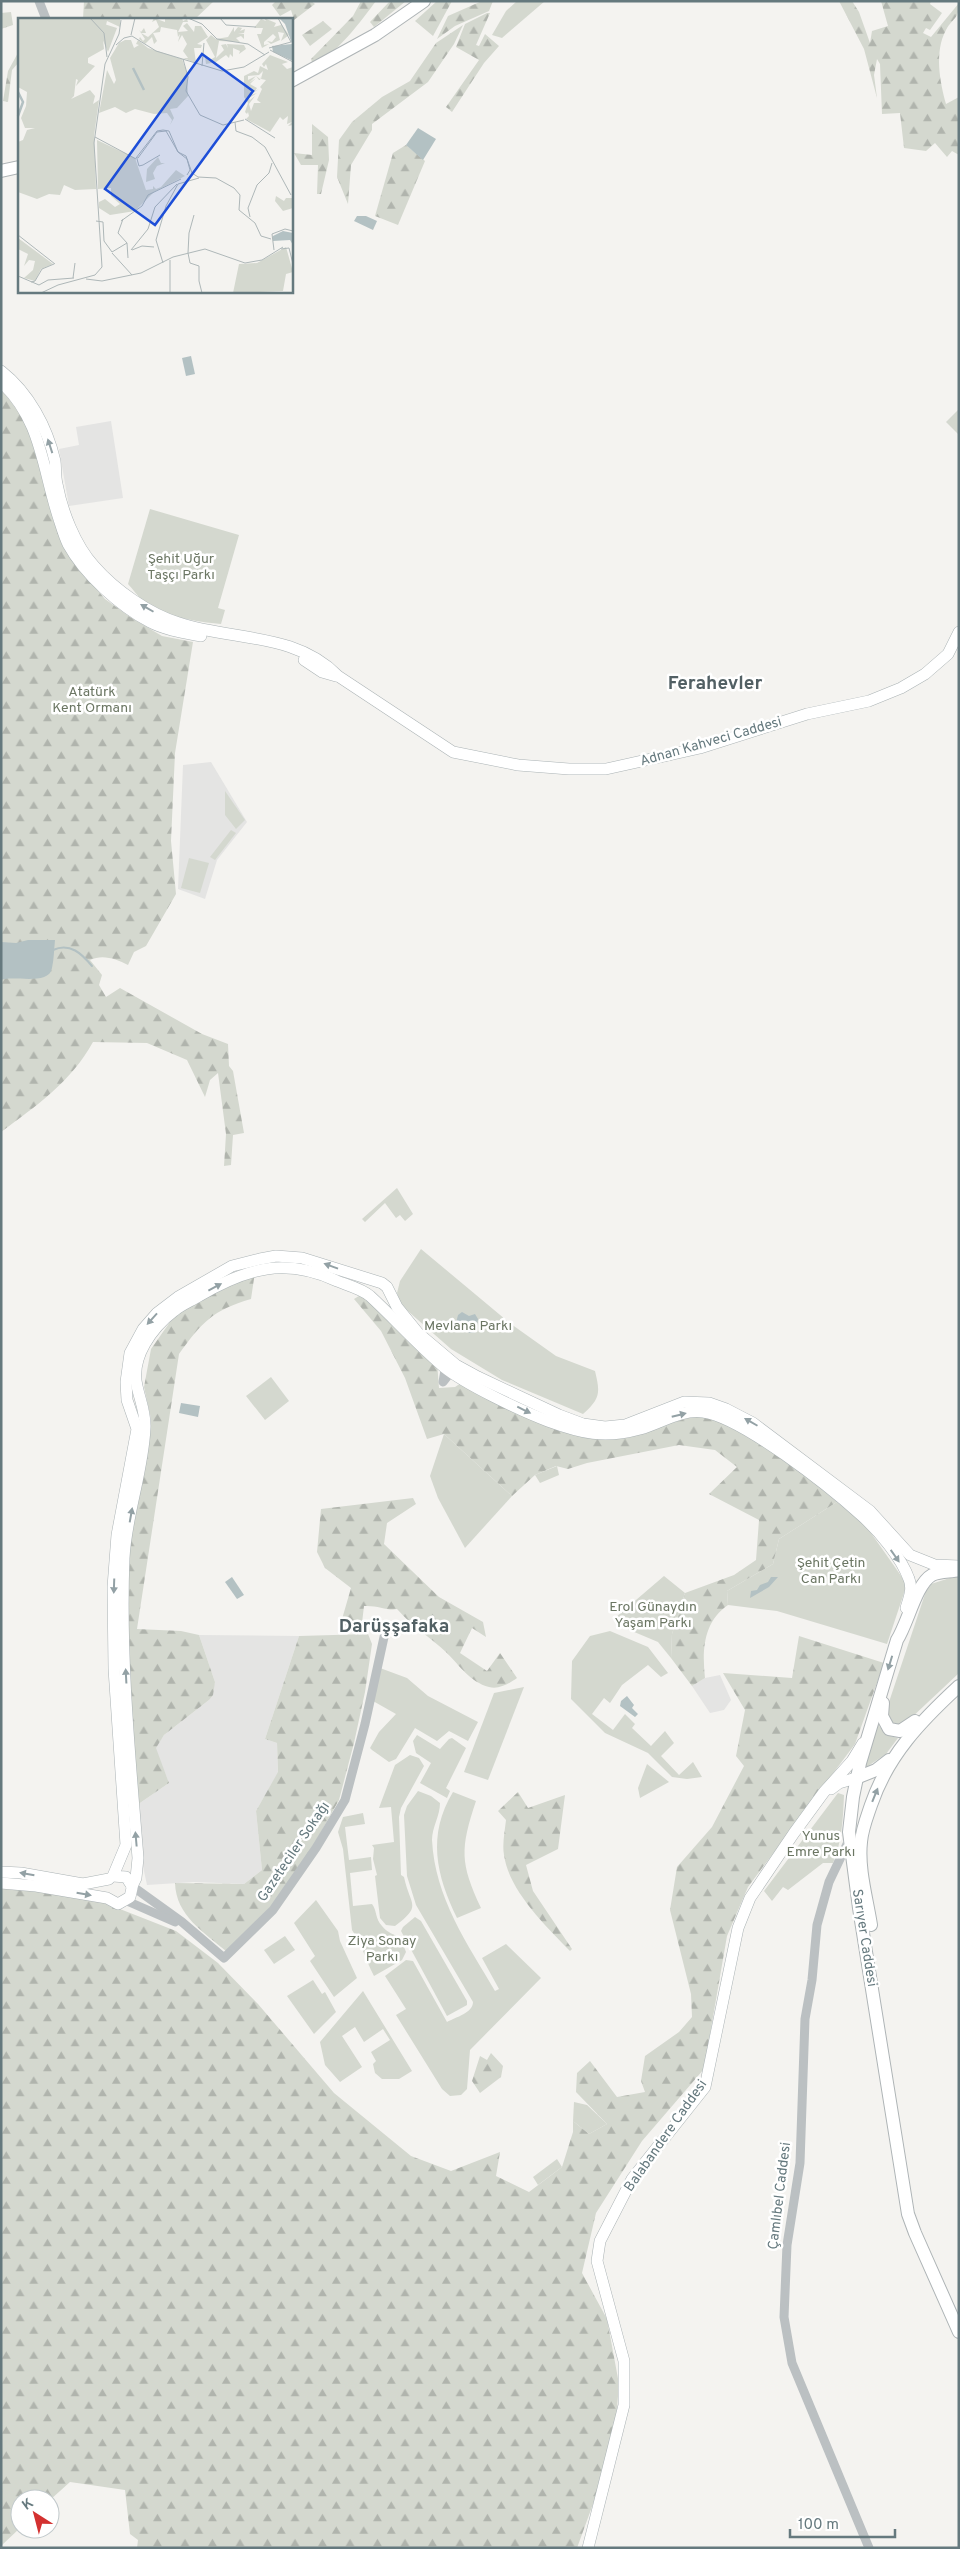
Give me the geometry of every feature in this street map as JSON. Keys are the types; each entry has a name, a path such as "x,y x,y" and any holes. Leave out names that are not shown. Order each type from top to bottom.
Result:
{"main road":[{"path":"292,80 374,35 424,1"},
{"path":"1,163 18,160"},
{"path":"1,171 18,167"},
{"name":"Adnan Kahveci Caddesi","path":"1,371 28,399 44,429 55,462 57,483 66,515 79,542 94,566 130,597 178,623 289,644 326,664 338,676 453,752 524,765 569,769 606,769 692,750 807,714 869,701 901,688 925,674 948,654 959,632"},
{"name":"Adnan Kahveci Caddesi","path":"1,382 15,395 36,430 58,515 68,544 86,569 110,592 152,623 192,634 272,647 293,653 322,672 338,676"},
{"path":"107,1898 104,1890 126,1844 114,1669 113,1587 118,1536 137,1428 127,1400 126,1382 130,1353 143,1329 158,1313 191,1289 232,1266 276,1256 302,1258 385,1285 407,1321 450,1366 583,1424 605,1427 625,1425 684,1402 709,1403 726,1409 753,1422 870,1511 910,1555 935,1565 959,1566"},
{"path":"1,1883 36,1886 107,1898 118,1904 127,1901 136,1878 138,1858 124,1648 124,1554 146,1424 135,1380 142,1348 157,1327 174,1311 216,1286 246,1272 276,1267 308,1270 371,1298 378,1303 385,1301 389,1293"},
{"path":"376,1283 370,1289 371,1298 464,1379 541,1418 582,1433 606,1435 641,1429 673,1416 706,1412 765,1441 861,1516 894,1554 907,1574 911,1586 897,1640"},
{"name":"Sarıyer Caddesi","path":"959,1570 932,1575 923,1584 905,1628 897,1640 856,1778 853,1797 855,1839 862,1869 915,2233 959,2332"},
{"path":"883,1686 882,1716 886,1726 894,1731 906,1729 937,1707"},
{"name":"Sarıyer Caddesi","path":"855,1839 896,1752 915,1728 959,1686"},
{"path":"821,1798 831,1783 852,1760 868,1736"},
{"path":"821,1798 835,1786 876,1770 896,1752"},
{"path":"835,1786 843,1788 853,1797"},
{"name":"Balabandere Caddesi","path":"588,2548 624,2405 624,2361 597,2261 600,2241 632,2179 705,2087 734,1946 744,1911 768,1871 821,1798"},
{"path":"852,1855 855,1839"},
{"name":"Sarıyer Caddesi","path":"852,1855 909,2194 921,2226 959,2310"},
{"path":"1,1872 20,1873 83,1884 126,1877 132,1887"}],"street":[{"path":"39,1 46,18"},
{"path":"450,1366 443,1382 464,1379"},
{"name":"Gazeteciler Sokağı","path":"187,1927 224,1958 273,1910 316,1848 345,1800 365,1724 386,1628"},
{"name":"Çamlıbel Caddesi","path":"855,1839 834,1873 822,1902 817,1925 812,1980 805,2019 800,2163 787,2245 784,2317 792,2363 869,2548"},
{"path":"834,1873 852,1855"},
{"path":"132,1887 187,1927"},
{"path":"127,1901 187,1927"}],"shaded area":[{"path":"418,128 436,139 423,160 406,145"},
{"path":"357,216 366,216 377,221 373,230 354,221"},
{"path":"191,356 195,374 186,376 182,358"},
{"path":"111,421 123,498 69,506 59,449 79,445 76,427"},
{"path":"211,762 247,822 217,860 205,899 178,889 183,765"},
{"path":"28,940 55,940 53,965 49,973 45,977 1,980 1,942 16,943"},
{"path":"462,1312 469,1316 475,1314 478,1319 476,1332 470,1333 455,1327 458,1315"},
{"path":"181,1403 200,1406 198,1417 179,1413"},
{"path":"232,1577 244,1595 237,1599 225,1582"},
{"path":"771,1577 778,1577 769,1587 750,1598 751,1591 757,1590 760,1585 768,1582"},
{"path":"199,1635 299,1636 265,1739 277,1743 278,1773 256,1811 262,1870 244,1884 194,1882 147,1885 141,1857 137,1805 169,1783 155,1748 164,1735 209,1700 215,1682"},
{"path":"720,1675 731,1700 724,1710 710,1713 692,1686 705,1678"},
{"path":"627,1696 634,1705 632,1708 638,1714 635,1717 620,1706 621,1701"}],"green space":[{"path":"84,1 214,1 196,18 83,18"},
{"path":"276,1 311,1 315,4 294,20 291,10 280,16 272,5"},
{"path":"361,1 376,1 338,47 329,55 312,62 311,59 353,16"},
{"path":"390,1 406,1 374,27 370,22"},
{"path":"437,1 452,1 433,36 415,21"},
{"path":"482,1 493,1 489,11 455,26 437,39 448,16"},
{"path":"517,1 545,1 502,38 492,35 506,11"},
{"path":"839,1 852,1 859,12 870,43 872,31 888,26 881,1 931,1 930,4 942,13 930,30 926,28 923,33 931,37 959,3 957,16 946,30 942,39 939,67 946,104 959,97 959,155 952,151 947,157 935,143 926,151 904,148 900,113 882,114 880,64 877,59 874,75 877,98 864,49"},
{"path":"11,12 13,25 1,29 1,13"},
{"path":"490,13 476,45 479,46 485,34 499,46 484,63 452,112 446,107 479,60 456,47 465,24"},
{"path":"323,21 332,29 310,46 302,35"},
{"path":"463,25 454,44 428,82 372,124 372,130 351,165 348,204 337,177 339,140 352,122 382,97 410,81 436,43"},
{"path":"18,53 18,63 12,70 8,102 3,101 8,71"},
{"path":"312,124 328,137 329,160 321,194 317,194 318,165 301,165 294,153 312,155"},
{"path":"406,145 425,161 398,225 375,216 393,153"},
{"name":"Atatürk Kent Ormanı","path":"1,389 21,415 32,438 58,532 87,578 105,599 130,617 162,636 193,642 175,753 171,841 176,894 146,946 134,952 128,965 105,957 90,960 102,975 99,985 106,997 120,988 202,1034 228,1044 229,1066 233,1071 244,1133 233,1135 231,1165 224,1166 226,1134 218,1073 210,1080 205,1097 187,1060 147,1043 93,1042 74,1069 52,1092 1,1132"},
{"path":"959,411 959,435 946,422"},
{"name":"Şehit Uğur Taşçı Parkı","path":"150,509 239,535 218,608 225,610 221,624 171,615 152,607 144,602 128,584"},
{"path":"225,791 245,820 236,829 225,815"},
{"path":"231,830 236,833 215,860 210,857"},
{"path":"189,858 209,863 200,893 181,888"},
{"path":"397,1188 413,1214 405,1221 400,1215 396,1218 385,1203 365,1222 362,1219"},
{"name":"Mevlana Parkı","path":"421,1249 511,1324 556,1356 595,1371 598,1394 589,1408 583,1414 502,1380 451,1349 401,1305 397,1293 400,1281"},
{"path":"255,1272 251,1299 227,1308 209,1319 195,1333 179,1354 137,1629 181,1631 199,1635 215,1682 213,1695 209,1700 164,1735 156,1748 169,1783 137,1805 127,1629 129,1556 137,1493 151,1419 144,1387 151,1349 177,1312"},
{"path":"362,1294 437,1362 439,1388 455,1387 464,1381 546,1423 586,1438 624,1437 695,1416 721,1421 762,1442 838,1500 779,1539 773,1564 727,1591 728,1605 713,1620 706,1638 704,1648 705,1678 692,1686 671,1658 672,1634 685,1593 734,1575 756,1560 759,1520 709,1494 737,1467 715,1450 679,1445 587,1463 568,1469 556,1466 535,1475 512,1496 444,1434 427,1439 405,1378 381,1331 354,1299"},
{"path":"271,1377 289,1401 265,1420 246,1396"},
{"path":"444,1434 512,1496 465,1548 438,1498 430,1476"},
{"path":"557,1466 559,1475 540,1483 535,1475"},
{"path":"413,1498 416,1504 387,1523 384,1544 439,1597 483,1622 486,1637 472,1628 460,1653 487,1671 500,1653 517,1678 508,1684 493,1688 476,1681 397,1609 364,1606 362,1623 340,1626 351,1588 325,1568 317,1552 321,1509"},
{"name":"Şehit Çetin Can Parkı","path":"837,1502 864,1523 904,1580 906,1587 887,1644 777,1611 728,1605 727,1591 773,1564 779,1539"},
{"name":"Erol Günaydın Yaşam Parkı","path":"664,1576 685,1593 672,1634 671,1658 658,1642 620,1626 615,1618"},
{"path":"959,1577 959,1673 909,1720 901,1726 892,1724 888,1717 889,1702 926,1591 931,1584"},
{"path":"610,1631 648,1647 668,1673 661,1677 648,1665 622,1685 610,1703 604,1698 592,1714 613,1730 625,1714 635,1724 632,1728 651,1746 665,1731 674,1743 661,1756 679,1775 693,1762 702,1777 687,1779 672,1777 648,1753 605,1733 571,1699 572,1661 590,1636"},
{"path":"368,1634 372,1644 365,1692 339,1800 313,1846 274,1903 227,1952 201,1930 186,1914 180,1905 175,1883 244,1884 262,1870 256,1811 278,1772 277,1743 265,1739 299,1636"},
{"path":"799,1636 884,1663 855,1744 748,1887 727,1936 704,2069 642,2141 596,2213 582,2273 607,2319 619,2384 616,2420 597,2493 577,2548 137,2548 138,2540 130,2534 125,2490 70,2482 60,2491 60,2489 10,2489 10,2537 1,2546 1,1883 97,1900 176,1931 218,1963 258,2004 334,2093 411,2156 451,2171 500,2152 496,2176 529,2192 562,2167 573,2132 573,2121 589,2134 607,2124 576,2092 577,2073 590,2061 617,2097 645,2092 641,2081 645,2056 679,2032 692,2017 691,1994 670,1910 677,1867 712,1827 744,1766 736,1756 745,1710 723,1673 792,1678"},
{"path":"380,1668 407,1678 428,1696 478,1722 468,1741 449,1731 437,1741 415,1728 396,1759 389,1762 372,1750 370,1748 379,1732 396,1714 373,1701"},
{"path":"524,1687 488,1780 464,1772 494,1693"},
{"path":"877,1723 886,1735 898,1738 886,1754 865,1768"},
{"path":"417,1735 440,1749 452,1738 466,1748 446,1788 450,1791 447,1798 420,1783 431,1763 416,1753 413,1741"},
{"path":"410,1755 419,1758 424,1766 401,1808 399,1817 401,1875 404,1877 412,1909 395,1926 386,1925 380,1918 375,1876 377,1875 372,1845 394,1842 391,1807 379,1808 395,1765"},
{"path":"647,1764 669,1782 640,1798 638,1788"},
{"path":"418,1791 431,1796 440,1803 432,1840 434,1861 439,1881 454,1919 495,1991 499,1989 482,1958 506,1944 541,1978 470,2050 467,2089 461,2095 450,2096 442,2089 396,2015 406,2009 385,1976 406,1960 413,1961 447,2022 467,2012 472,2006 473,2002 416,1905 407,1876 404,1815 407,1806"},
{"path":"453,1792 476,1801 467,1832 465,1856 469,1879 481,1908 457,1918 444,1886 437,1855 437,1839 440,1824"},
{"path":"518,1792 528,1808 565,1795 558,1849 526,1865 533,1891 572,1949 570,1951 530,1907 513,1882 507,1868 503,1846 506,1820 498,1811"},
{"name":"Yunus Emre Parkı","path":"838,1793 844,1795 843,1813 840,1838 833,1863 823,1863 788,1890 783,1887 772,1901 764,1891"},
{"name":"Ziya Sonay Parkı","path":"363,1813 365,1824 345,1827 349,1860 371,1857 372,1870 350,1873 353,1906 372,1904 380,1923 386,1930 398,1937 406,1952 402,1960 374,1976 359,1941 352,1930 343,1849 338,1832 343,1817"},
{"path":"316,1900 338,1931 340,1941 357,1978 334,1997 310,1961 315,1956 294,1923"},
{"path":"415,1917 421,1921 467,2001 467,2005 447,2016 401,1931"},
{"path":"285,1936 295,1950 274,1964 264,1950"},
{"path":"313,1980 322,1994 325,1992 336,2012 314,2034 287,1996"},
{"path":"363,1991 412,2071 399,2079 382,2079 375,2073 373,2064 376,2061 371,2052 390,2040 383,2029 364,2042 355,2027 342,2036 362,2067 340,2082 325,2065 320,2042"},
{"path":"491,2053 503,2066 501,2077 480,2093 472,2081 480,2056 487,2060"},
{"path":"574,2102 587,2105 607,2124 589,2134 573,2121"},
{"path":"557,2159 562,2167 538,2185 533,2177"}],"waterway":[{"path":"53,950 65,947 70,948 84,957 92,966"}],"district":[{"name":"Ferahevler","path":"715,684"},
{"name":"Darüşşafaka","path":"394,1627"}]}
